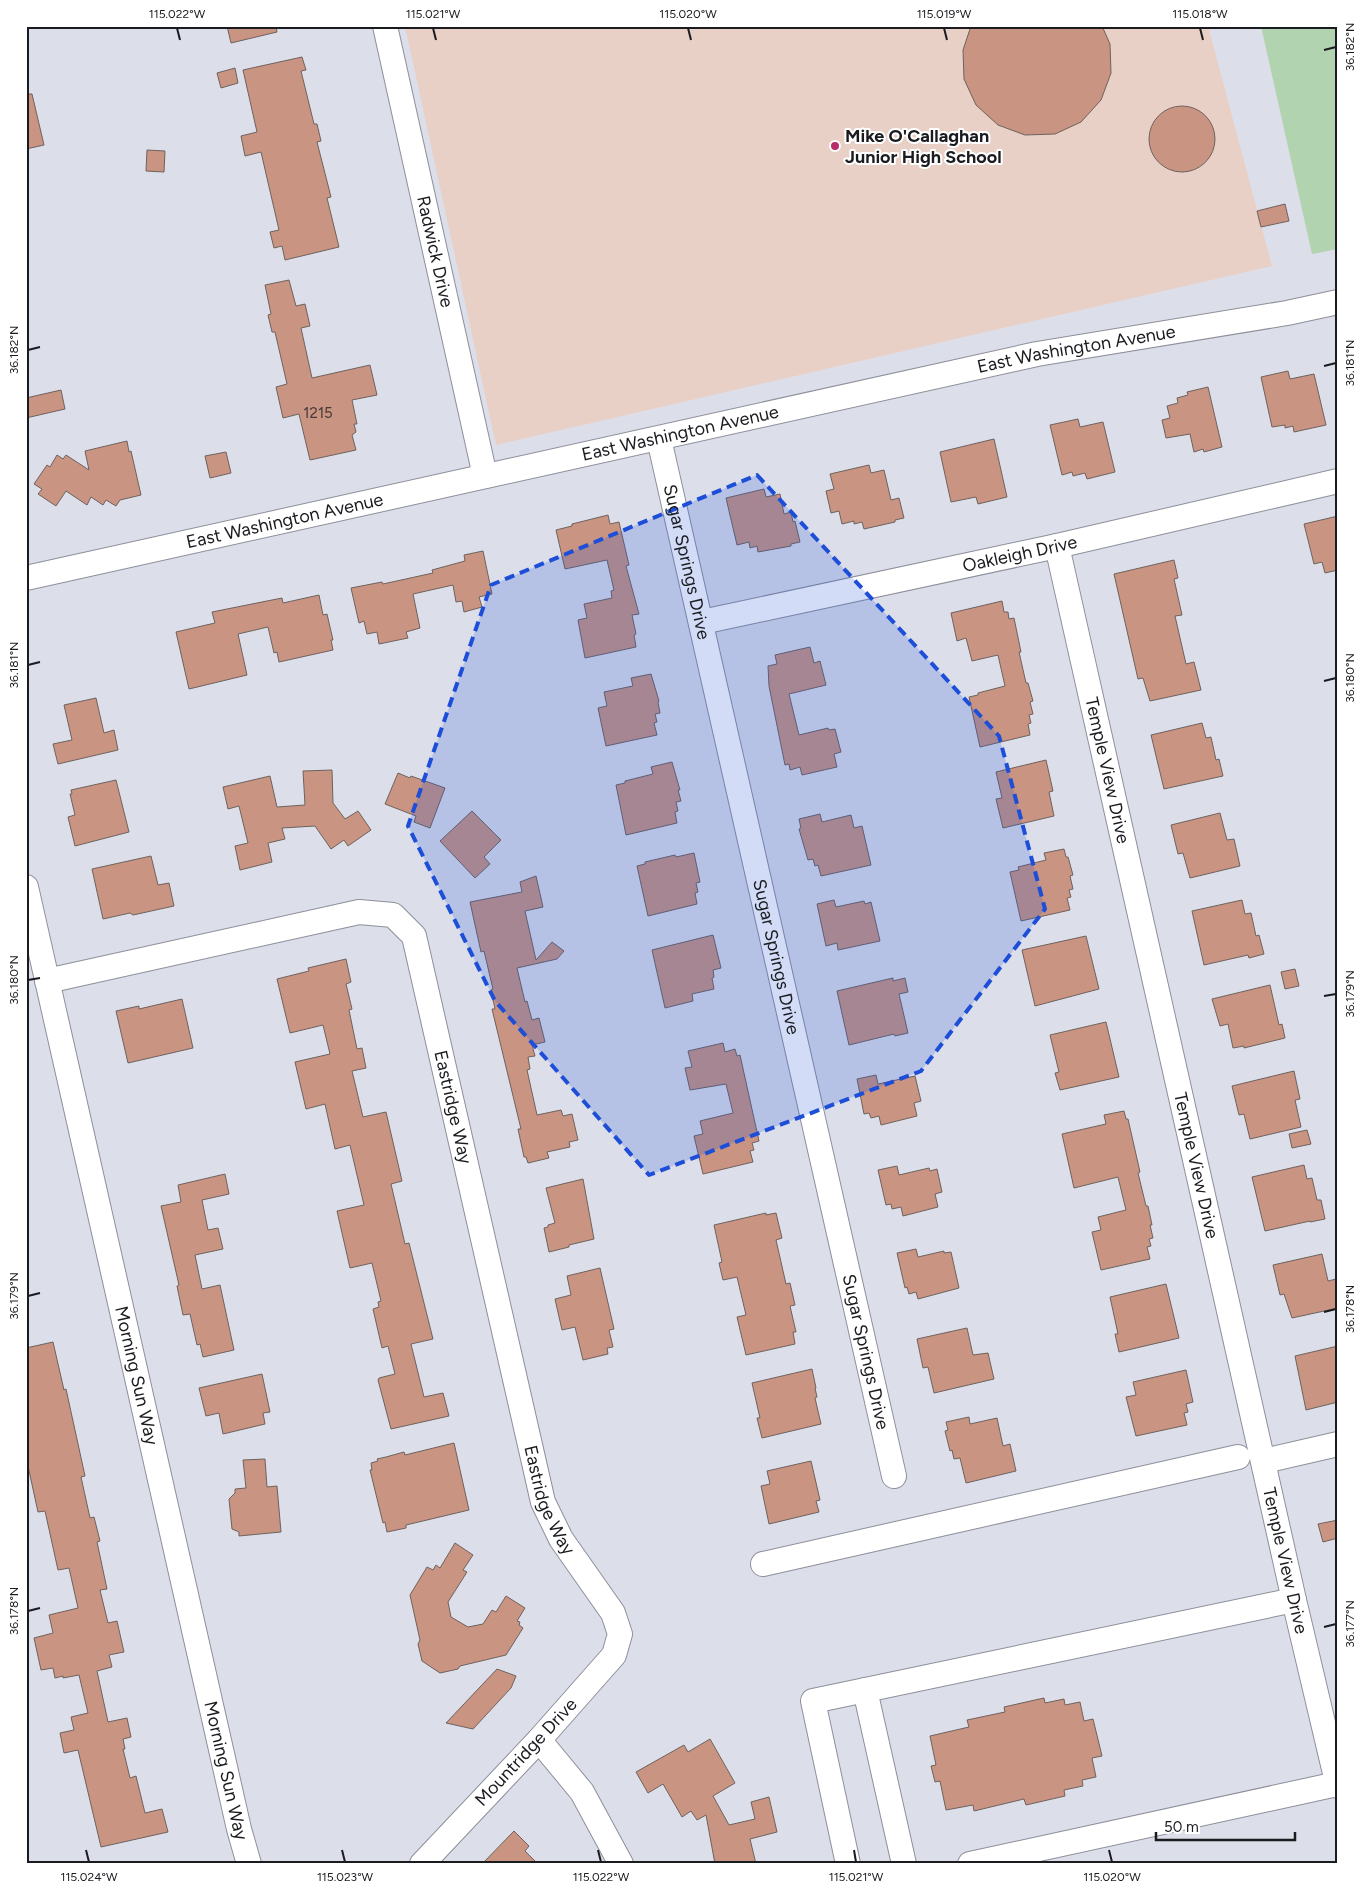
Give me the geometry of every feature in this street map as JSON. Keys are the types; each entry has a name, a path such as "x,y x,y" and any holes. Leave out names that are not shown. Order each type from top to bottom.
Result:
{"street":[{"name":"Radwick Drive","path":"385,26 485,476"},
{"name":"East Washington Avenue","path":"26,578 1037,354 1287,313 1338,302"},
{"name":"Sugar Springs Drive","path":"659,439 894,1476"},
{"name":"Oakleigh Drive","path":"702,622 1057,546 1338,481"},
{"name":"Temple View Drive","path":"1057,546 1294,1600 1338,1785"},
{"name":"Morning Sun Way","path":"26,888 233,1801 250,1864"},
{"name":"Eastridge Way","path":"47,981 359,912 393,915 414,936 543,1502 561,1540 613,1614 620,1634"},
{"path":"1264,1461 1338,1444"},
{"path":"763,1564 1238,1457"},
{"path":"848,1864 813,1701 1294,1600"},
{"name":"Mountridge Drive","path":"422,1864 539,1740 614,1655 620,1634"},
{"path":"865,1690 904,1864"},
{"path":"539,1740 582,1792 621,1864"},
{"path":"970,1864 1338,1785"}],"highlighted area":[{"path":"757,475 999,736 1045,909 921,1071 649,1175 495,1001 408,826 491,585"}],"shaded area":[{"name":"Mike O'Callaghan Junior High School","path":"405,26 1208,26 1272,266 496,445"}],"green space":[{"path":"1261,26 1338,26 1338,249 1312,254"}],"building":[{"path":"227,26 276,26 277,32 231,43"},
{"path":"971,26 1102,26 1110,44 1111,73 1101,100 1081,122 1055,134 1025,135 998,125 976,105 964,79 963,50"},
{"path":"302,57 306,70 301,71 314,124 317,124 321,141 317,142 331,197 327,198 339,247 285,260 282,246 274,248 270,232 279,230 261,152 245,156 241,136 257,132 243,70"},
{"path":"235,68 238,83 221,88 217,73"},
{"path":"26,94 32,94 44,145 26,149"},
{"path":"1175,106 1189,106 1201,111 1210,120 1215,132 1213,152 1206,163 1189,172 1175,172 1163,167 1154,158 1149,146 1149,132 1154,120 1163,111"},
{"path":"147,150 165,151 164,172 146,171"},
{"path":"1285,204 1289,221 1261,227 1257,211"},
{"path":"289,280 296,306 305,304 310,326 301,328 312,378 370,365 377,395 352,400 357,424 354,424 356,432 352,435 356,450 310,460 299,414 283,418 276,387 287,384 275,332 272,332 268,315 271,314 265,285"},
{"path":"1288,371 1290,379 1314,374 1326,425 1294,432 1293,426 1285,428 1285,425 1272,427 1261,377"},
{"path":"1208,387 1222,447 1204,452 1203,449 1194,452 1190,434 1166,438 1162,420 1170,418 1167,406 1178,403 1177,398 1188,395 1187,392"},
{"path":"61,390 65,409 26,418 26,398"},
{"path":"1078,419 1080,427 1103,422 1115,472 1087,479 1085,473 1073,476 1072,472 1062,475 1050,425"},
{"path":"994,439 1007,497 978,504 976,497 951,502 940,452"},
{"path":"127,441 141,495 120,500 116,506 106,500 103,505 91,497 87,505 66,491 56,506 38,494 42,489 34,484 47,465 50,467 57,455 63,459 66,455 89,470 85,451"},
{"path":"226,452 231,473 210,478 205,456"},
{"path":"869,465 871,473 884,470 891,500 899,498 904,518 864,529 862,522 854,524 854,521 842,524 839,511 831,513 826,491 834,489 830,474"},
{"path":"764,489 766,497 780,494 784,514 791,512 800,542 791,544 791,546 758,552 757,546 750,548 749,542 737,545 726,498"},
{"path":"608,515 610,524 619,522 629,565 626,566 639,614 632,615 636,634 634,635 636,647 585,658 578,620 587,618 584,604 612,598 611,591 614,590 607,560 565,569 556,530"},
{"path":"1338,516 1338,570 1325,573 1322,562 1314,564 1304,524"},
{"path":"483,551 492,594 479,597 482,607 464,612 462,601 456,602 453,585 413,594 420,628 406,632 408,638 379,644 377,632 367,634 364,621 359,623 351,588 382,582 383,584 433,573 432,570 465,561 464,555"},
{"path":"1174,560 1178,578 1174,579 1182,615 1175,616 1186,664 1194,662 1201,690 1150,701 1143,678 1138,679 1114,574"},
{"path":"319,595 323,615 327,614 333,640 331,640 333,650 279,662 277,652 274,653 268,627 238,634 247,675 189,689 176,632 215,623 212,612 282,598 283,603"},
{"path":"1002,601 1004,612 1008,612 1009,619 1014,618 1026,683 1028,683 1033,701 1030,702 1033,714 1029,715 1031,723 1028,724 1030,735 980,747 969,697 1005,686 998,655 972,661 966,638 957,641 951,613"},
{"path":"810,647 814,663 820,661 826,685 789,694 799,735 828,728 829,730 835,729 841,752 834,754 837,767 802,775 800,767 790,770 789,764 785,765 769,686 768,666 777,664 775,655"},
{"path":"651,674 659,701 660,713 655,714 657,722 654,723 657,735 606,746 598,708 607,706 604,692 633,686 631,678"},
{"path":"96,698 104,733 114,730 118,750 58,764 53,744 72,740 64,705"},
{"path":"1202,723 1206,738 1211,737 1216,760 1219,759 1223,776 1164,789 1151,735"},
{"path":"1046,760 1053,791 1049,792 1054,816 1003,828 996,799 1002,798 996,772"},
{"path":"672,762 681,801 676,802 678,811 675,812 677,823 626,835 616,785 653,774 651,767"},
{"path":"332,770 333,803 345,819 358,811 371,830 348,846 344,840 331,849 315,826 282,828 285,839 268,843 272,862 240,870 235,846 248,843 239,806 228,809 223,787 270,776 277,807 305,805 303,771"},
{"path":"398,773 445,788 430,828 414,822 416,816 385,804"},
{"path":"116,780 129,832 75,846 68,817 75,815 70,794 72,794 71,790"},
{"path":"472,811 501,840 484,857 490,864 475,878 440,841"},
{"path":"1220,813 1227,840 1234,839 1240,866 1190,878 1183,853 1178,854 1171,825"},
{"path":"820,814 822,822 851,815 854,828 862,826 871,865 821,876 818,865 815,866 813,859 808,860 799,829 801,828 799,819"},
{"path":"1064,849 1073,875 1070,876 1073,889 1069,890 1071,897 1067,898 1070,910 1021,921 1010,872 1019,870 1018,867 1046,860 1044,853"},
{"path":"694,853 700,882 696,883 698,892 695,893 697,904 648,916 637,866 645,864 645,862 675,855 676,857"},
{"path":"151,856 158,885 169,883 174,906 103,919 92,869"},
{"path":"536,876 543,907 525,911 536,960 552,942 564,951 557,959 517,968 525,1002 527,1001 532,1020 539,1018 545,1042 532,1045 535,1056 528,1057 530,1069 527,1070 537,1115 561,1110 563,1116 572,1114 578,1140 569,1142 570,1147 547,1152 549,1158 528,1163 526,1157 524,1157 518,1129 521,1129 492,1009 495,1009 491,990 493,989 484,951 481,952 470,902 522,892 520,882"},
{"path":"834,900 836,907 864,901 865,904 871,902 880,941 838,950 837,943 826,946 817,904"},
{"path":"1242,900 1245,914 1251,913 1256,936 1259,935 1264,954 1249,958 1248,955 1204,965 1192,911"},
{"path":"713,935 721,968 713,970 714,989 692,994 693,1001 665,1008 652,950"},
{"path":"1086,936 1099,989 1035,1006 1022,950"},
{"path":"346,959 351,982 346,984 352,1009 349,1010 357,1049 362,1048 366,1068 352,1071 363,1117 386,1112 402,1181 391,1184 405,1244 409,1243 433,1339 411,1344 424,1397 443,1393 449,1416 391,1429 378,1380 379,1378 395,1374 388,1346 382,1348 373,1309 379,1307 378,1302 381,1301 372,1263 350,1268 337,1211 364,1205 350,1145 335,1149 325,1104 306,1109 295,1062 330,1054 323,1025 290,1033 277,979 309,971 308,968"},
{"path":"1295,969 1299,986 1285,989 1281,972"},
{"path":"893,978 893,981 905,978 908,992 899,994 908,1033 895,1036 894,1034 849,1045 837,991"},
{"path":"1270,985 1279,1025 1282,1024 1285,1038 1244,1048 1244,1046 1233,1048 1228,1024 1220,1026 1212,999"},
{"path":"182,999 193,1048 128,1063 116,1011 139,1006 139,1009"},
{"path":"1106,1022 1119,1077 1060,1090 1055,1073 1059,1072 1050,1035"},
{"path":"723,1043 725,1052 735,1049 737,1056 740,1055 759,1141 752,1143 754,1150 750,1151 753,1162 703,1174 694,1136 703,1134 700,1121 733,1113 726,1084 690,1090 685,1068 692,1067 688,1051"},
{"path":"1294,1071 1300,1099 1295,1100 1301,1127 1250,1139 1244,1114 1239,1115 1232,1086"},
{"path":"876,1075 878,1084 915,1076 921,1101 914,1103 917,1116 881,1125 879,1116 871,1118 869,1113 864,1114 857,1079"},
{"path":"1124,1111 1126,1119 1128,1119 1140,1172 1138,1173 1152,1225 1150,1225 1153,1238 1149,1239 1151,1246 1147,1247 1150,1259 1101,1270 1092,1232 1101,1230 1098,1217 1126,1210 1118,1177 1074,1188 1062,1134 1106,1124 1104,1115"},
{"path":"1307,1130 1311,1144 1292,1148 1289,1134"},
{"path":"1304,1165 1307,1179 1312,1178 1317,1200 1321,1200 1325,1219 1265,1231 1252,1177"},
{"path":"897,1166 899,1175 929,1168 930,1171 937,1169 942,1192 935,1194 938,1207 903,1216 901,1207 892,1209 891,1204 886,1205 878,1170"},
{"path":"225,1174 229,1194 202,1200 208,1230 218,1228 223,1249 195,1255 202,1289 220,1285 234,1350 203,1357 200,1344 197,1345 190,1314 183,1315 177,1286 179,1285 161,1206 181,1202 178,1185"},
{"path":"583,1179 594,1239 549,1252 544,1228 555,1223 546,1188"},
{"path":"766,1213 766,1215 776,1213 782,1238 776,1240 786,1284 790,1283 795,1305 790,1306 796,1332 793,1332 795,1344 746,1355 737,1317 746,1315 737,1277 723,1280 719,1263 722,1262 714,1225"},
{"path":"916,1249 918,1257 944,1251 944,1253 951,1252 959,1288 918,1299 916,1292 909,1294 907,1287 905,1288 897,1253"},
{"path":"1322,1254 1328,1281 1336,1279 1338,1308 1292,1318 1284,1294 1280,1295 1273,1265"},
{"path":"600,1268 614,1329 609,1330 613,1347 607,1348 608,1354 583,1360 575,1327 562,1330 555,1299 571,1295 567,1276"},
{"path":"1166,1284 1179,1338 1119,1352 1115,1334 1118,1334 1110,1297"},
{"path":"967,1328 973,1355 988,1353 994,1379 934,1393 928,1367 923,1368 917,1339"},
{"path":"53,1342 64,1390 66,1389 85,1476 81,1477 90,1518 94,1517 100,1541 97,1542 107,1589 100,1590 108,1623 117,1621 124,1652 109,1655 112,1667 97,1671 108,1722 127,1718 131,1737 123,1739 125,1749 123,1749 130,1778 136,1776 145,1813 162,1809 168,1832 101,1847 78,1750 64,1753 60,1733 74,1730 71,1717 88,1713 79,1675 55,1678 53,1668 41,1670 34,1638 53,1633 49,1615 78,1608 69,1568 58,1570 45,1511 38,1512 26,1457 26,1348"},
{"path":"1338,1346 1338,1402 1306,1410 1295,1356"},
{"path":"812,1369 817,1397 815,1398 821,1424 762,1438 757,1418 760,1418 752,1383"},
{"path":"1186,1370 1193,1402 1186,1404 1188,1412 1184,1413 1187,1425 1136,1436 1126,1397 1136,1395 1133,1382"},
{"path":"262,1374 270,1412 263,1413 265,1424 223,1434 219,1413 206,1416 199,1388"},
{"path":"969,1417 970,1424 997,1418 1003,1446 1010,1444 1016,1471 966,1483 960,1458 954,1459 945,1431 948,1430 946,1422"},
{"path":"454,1443 469,1510 406,1525 406,1528 387,1532 370,1470 372,1470 371,1463 378,1461 377,1459 404,1452 405,1455"},
{"path":"265,1459 267,1487 277,1486 281,1532 239,1536 239,1532 232,1529 229,1499 235,1493 235,1489 246,1488 243,1460"},
{"path":"811,1461 820,1500 816,1501 819,1512 769,1524 761,1486 770,1484 767,1471"},
{"path":"1338,1520 1338,1538 1323,1542 1318,1524"},
{"path":"455,1543 473,1555 463,1570 467,1572 448,1602 451,1617 468,1627 483,1624 492,1610 496,1612 506,1596 525,1608 517,1621 520,1622 519,1625 523,1628 506,1655 440,1673 422,1661 418,1644 420,1640 410,1595 427,1567 433,1570 436,1565 440,1568"},
{"path":"497,1669 516,1676 511,1688 473,1729 446,1723"},
{"path":"1044,1698 1045,1703 1064,1699 1065,1705 1080,1702 1084,1721 1093,1719 1102,1756 1092,1758 1096,1777 1082,1780 1083,1786 1064,1790 1065,1796 1026,1805 1024,1799 974,1811 973,1805 946,1810 940,1781 935,1782 931,1766 936,1765 930,1736 969,1727 967,1720 1005,1712 1004,1707"},
{"path":"710,1739 735,1783 713,1796 729,1825 755,1819 751,1802 769,1797 777,1832 750,1839 756,1864 715,1864 706,1815 697,1820 691,1811 682,1817 663,1784 648,1793 636,1772 684,1745 688,1752"},
{"path":"514,1831 529,1846 525,1851 538,1864 482,1864"}],"place":[{"name":"Mike O'Callaghan Junior High School","path":"835,146"}]}
